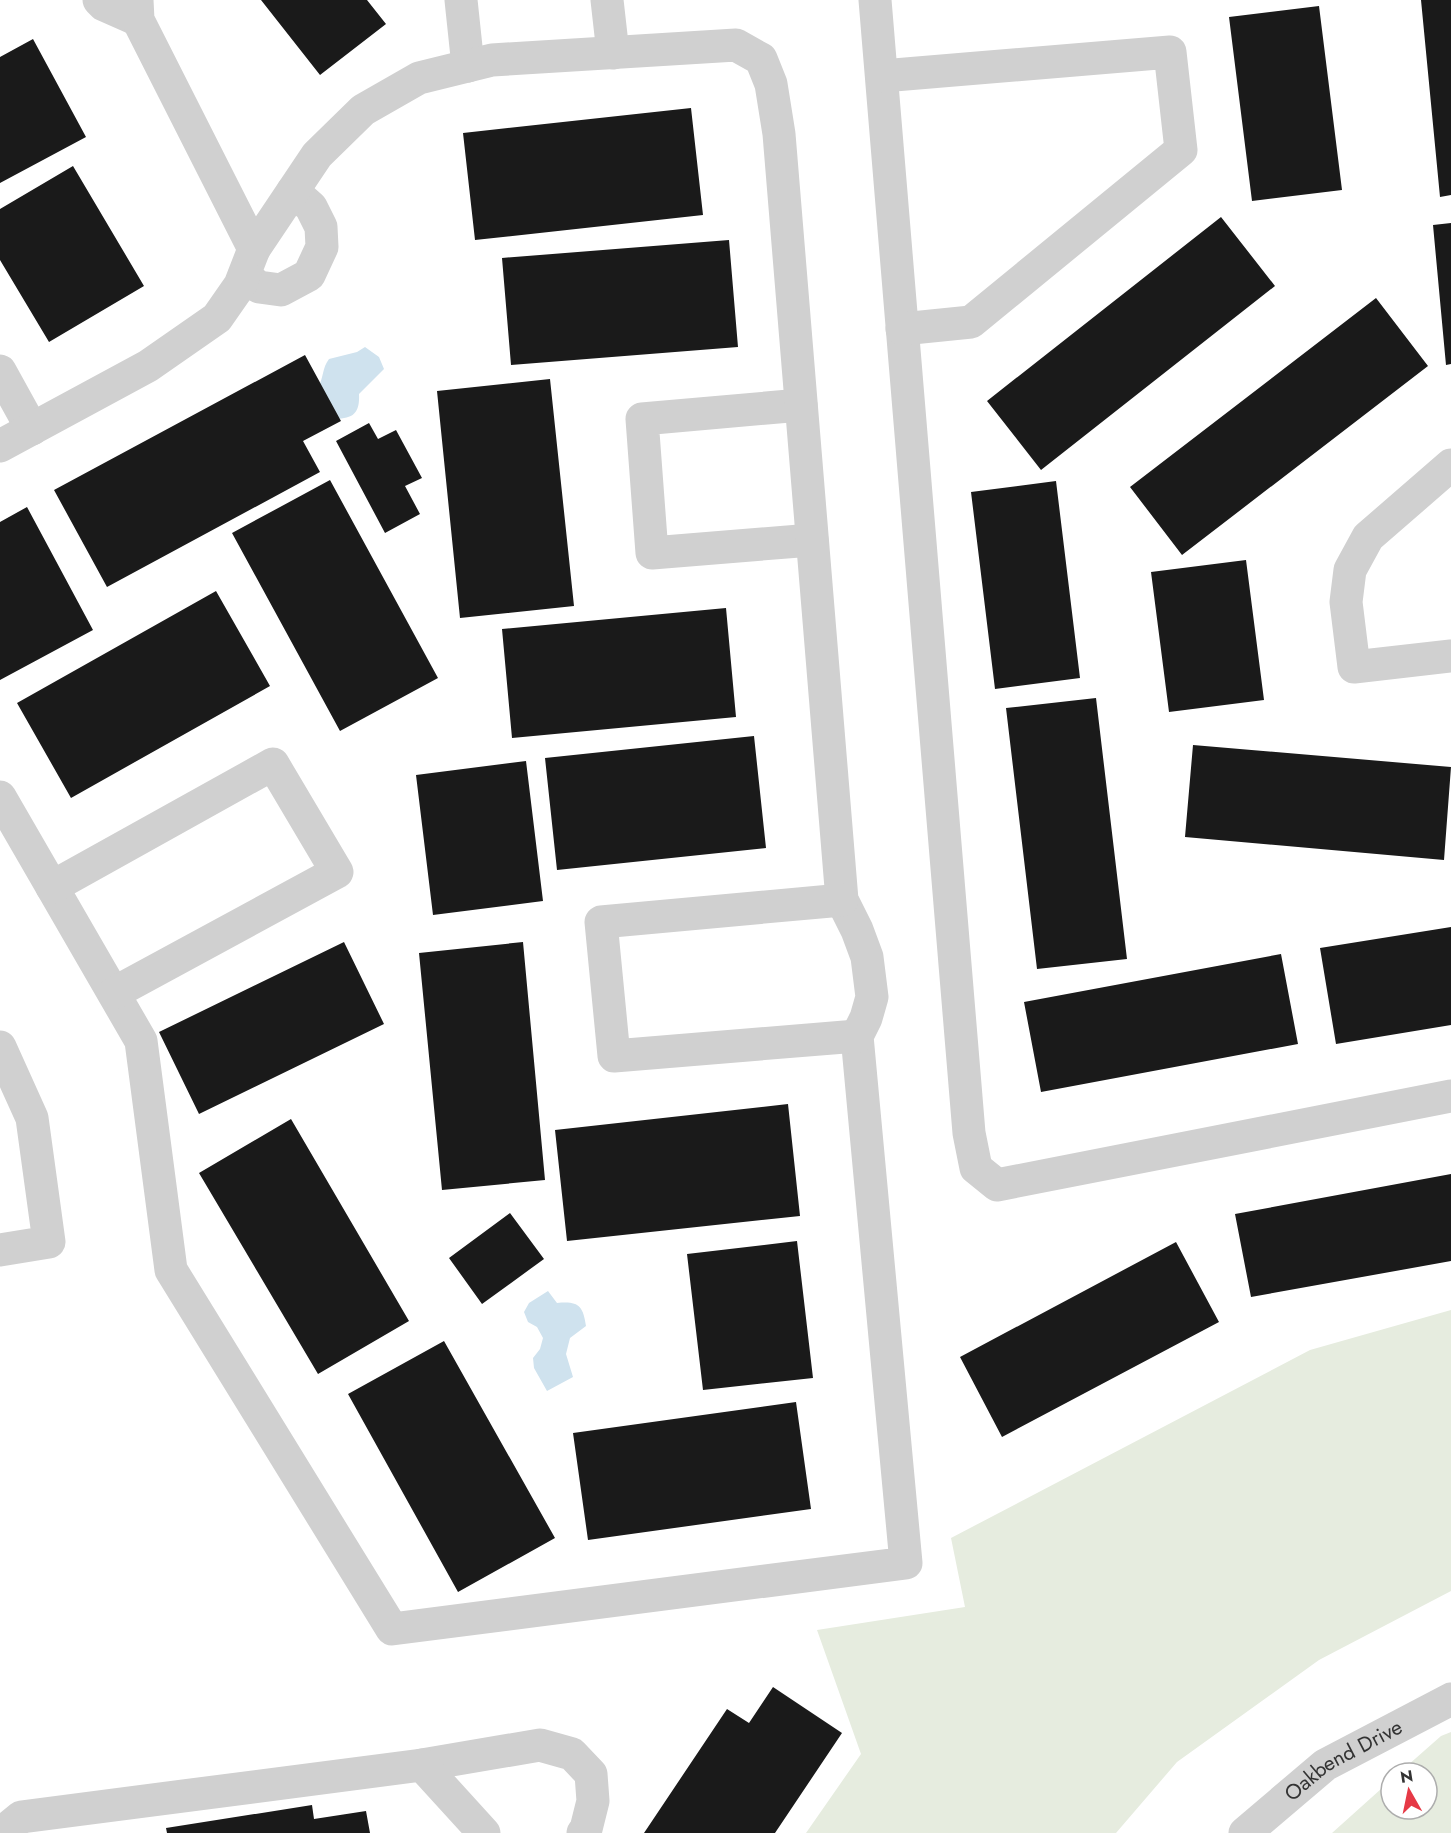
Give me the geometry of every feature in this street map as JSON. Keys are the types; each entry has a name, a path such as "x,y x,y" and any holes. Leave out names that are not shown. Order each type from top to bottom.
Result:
{"street":[{"path":"99,0 104,5 138,10 259,287 281,290 309,275 322,247 321,226 311,207 293,191"},
{"path":"461,0 468,66"},
{"path":"607,0 613,53"},
{"path":"875,0 968,1121 976,1168 997,1185 1451,1096"},
{"path":"0,446 148,366 217,318 240,285 249,263 317,155 363,110 419,78 492,60 736,45 761,59 771,84 778,134 842,900 867,957 872,996 866,1018 857,1036 906,1563 392,1629 171,1270 141,1041 0,797"},
{"path":"882,76 1170,52 1181,150 970,322 902,329"},
{"path":"0,371 32,429"},
{"path":"801,405 642,419 652,553 812,540"},
{"path":"1451,465 1368,537 1350,570 1346,602 1354,667 1451,656"},
{"path":"52,887 273,764 338,872 114,993"},
{"path":"842,900 601,922 614,1056 857,1036"},
{"path":"0,1047 32,1118 49,1242 0,1250"},
{"name":"Oakbend Drive","path":"1245,1833 1325,1765 1451,1699"},
{"path":"2,1833 21,1817 422,1765 540,1745 572,1754 591,1774 593,1801 583,1833"},
{"path":"422,1765 484,1833"}],"shaded area":[{"path":"1451,1310 1451,1591 1319,1660 1177,1762 1116,1833 806,1833 861,1754 817,1630 965,1607 951,1538 1310,1350"},
{"path":"1451,1732 1451,1833 1332,1833 1379,1791 1379,1821 1439,1821 1439,1761 1413,1761 1441,1736"}],"water":[{"path":"365,347 379,357 384,369 359,394 358,407 350,417 332,419 318,388 325,366 329,359 357,352"},
{"path":"548,1291 557,1303 570,1303 578,1306 583,1313 586,1326 570,1338 566,1354 573,1377 547,1391 534,1368 533,1358 540,1349 543,1338 537,1327 528,1322 524,1312 529,1303"}],"building":[{"path":"261,0 367,0 386,24 320,75"},
{"path":"1421,0 1451,0 1451,195 1440,197"},
{"path":"1319,6 1342,190 1252,201 1229,17"},
{"path":"33,39 86,137 0,183 0,57"},
{"path":"691,108 703,215 475,240 463,133"},
{"path":"73,166 144,286 49,342 0,260 0,209"},
{"path":"1221,217 1275,286 1041,470 987,401"},
{"path":"1451,223 1451,364 1446,365 1433,225"},
{"path":"729,240 738,347 511,365 502,258"},
{"path":"1376,298 1428,366 1182,555 1130,487"},
{"path":"305,355 341,421 303,441 320,472 107,587 54,490"},
{"path":"550,379 574,606 460,618 437,391"},
{"path":"369,423 378,439 396,430 422,478 405,486 420,514 385,533 336,441"},
{"path":"330,480 438,678 340,731 232,533"},
{"path":"1056,481 1080,678 995,689 971,492"},
{"path":"27,507 93,630 0,680 0,522"},
{"path":"1246,560 1264,700 1169,712 1151,572"},
{"path":"216,591 270,686 71,798 17,703"},
{"path":"726,608 736,717 512,738 502,629"},
{"path":"1096,698 1127,959 1037,969 1006,708"},
{"path":"754,736 766,848 557,870 545,758"},
{"path":"1193,745 1451,767 1444,860 1185,837"},
{"path":"526,761 543,901 433,915 416,775"},
{"path":"1451,927 1451,1025 1336,1044 1320,948"},
{"path":"344,942 384,1024 199,1114 159,1032"},
{"path":"523,942 545,1180 442,1190 419,953"},
{"path":"1281,954 1298,1044 1041,1092 1024,1002"},
{"path":"788,1104 800,1216 567,1241 555,1130"},
{"path":"291,1119 409,1321 318,1374 199,1173"},
{"path":"1451,1174 1451,1261 1251,1297 1235,1214"},
{"path":"510,1213 544,1259 482,1304 449,1258"},
{"path":"797,1241 813,1378 703,1390 687,1254"},
{"path":"1176,1242 1219,1322 1002,1437 960,1357"},
{"path":"444,1341 555,1538 458,1592 348,1394"},
{"path":"796,1402 811,1509 588,1540 573,1433"},
{"path":"773,1687 842,1733 775,1833 644,1833 727,1709 749,1723"},
{"path":"312,1805 314,1819 366,1811 370,1833 167,1833 166,1828"}]}
